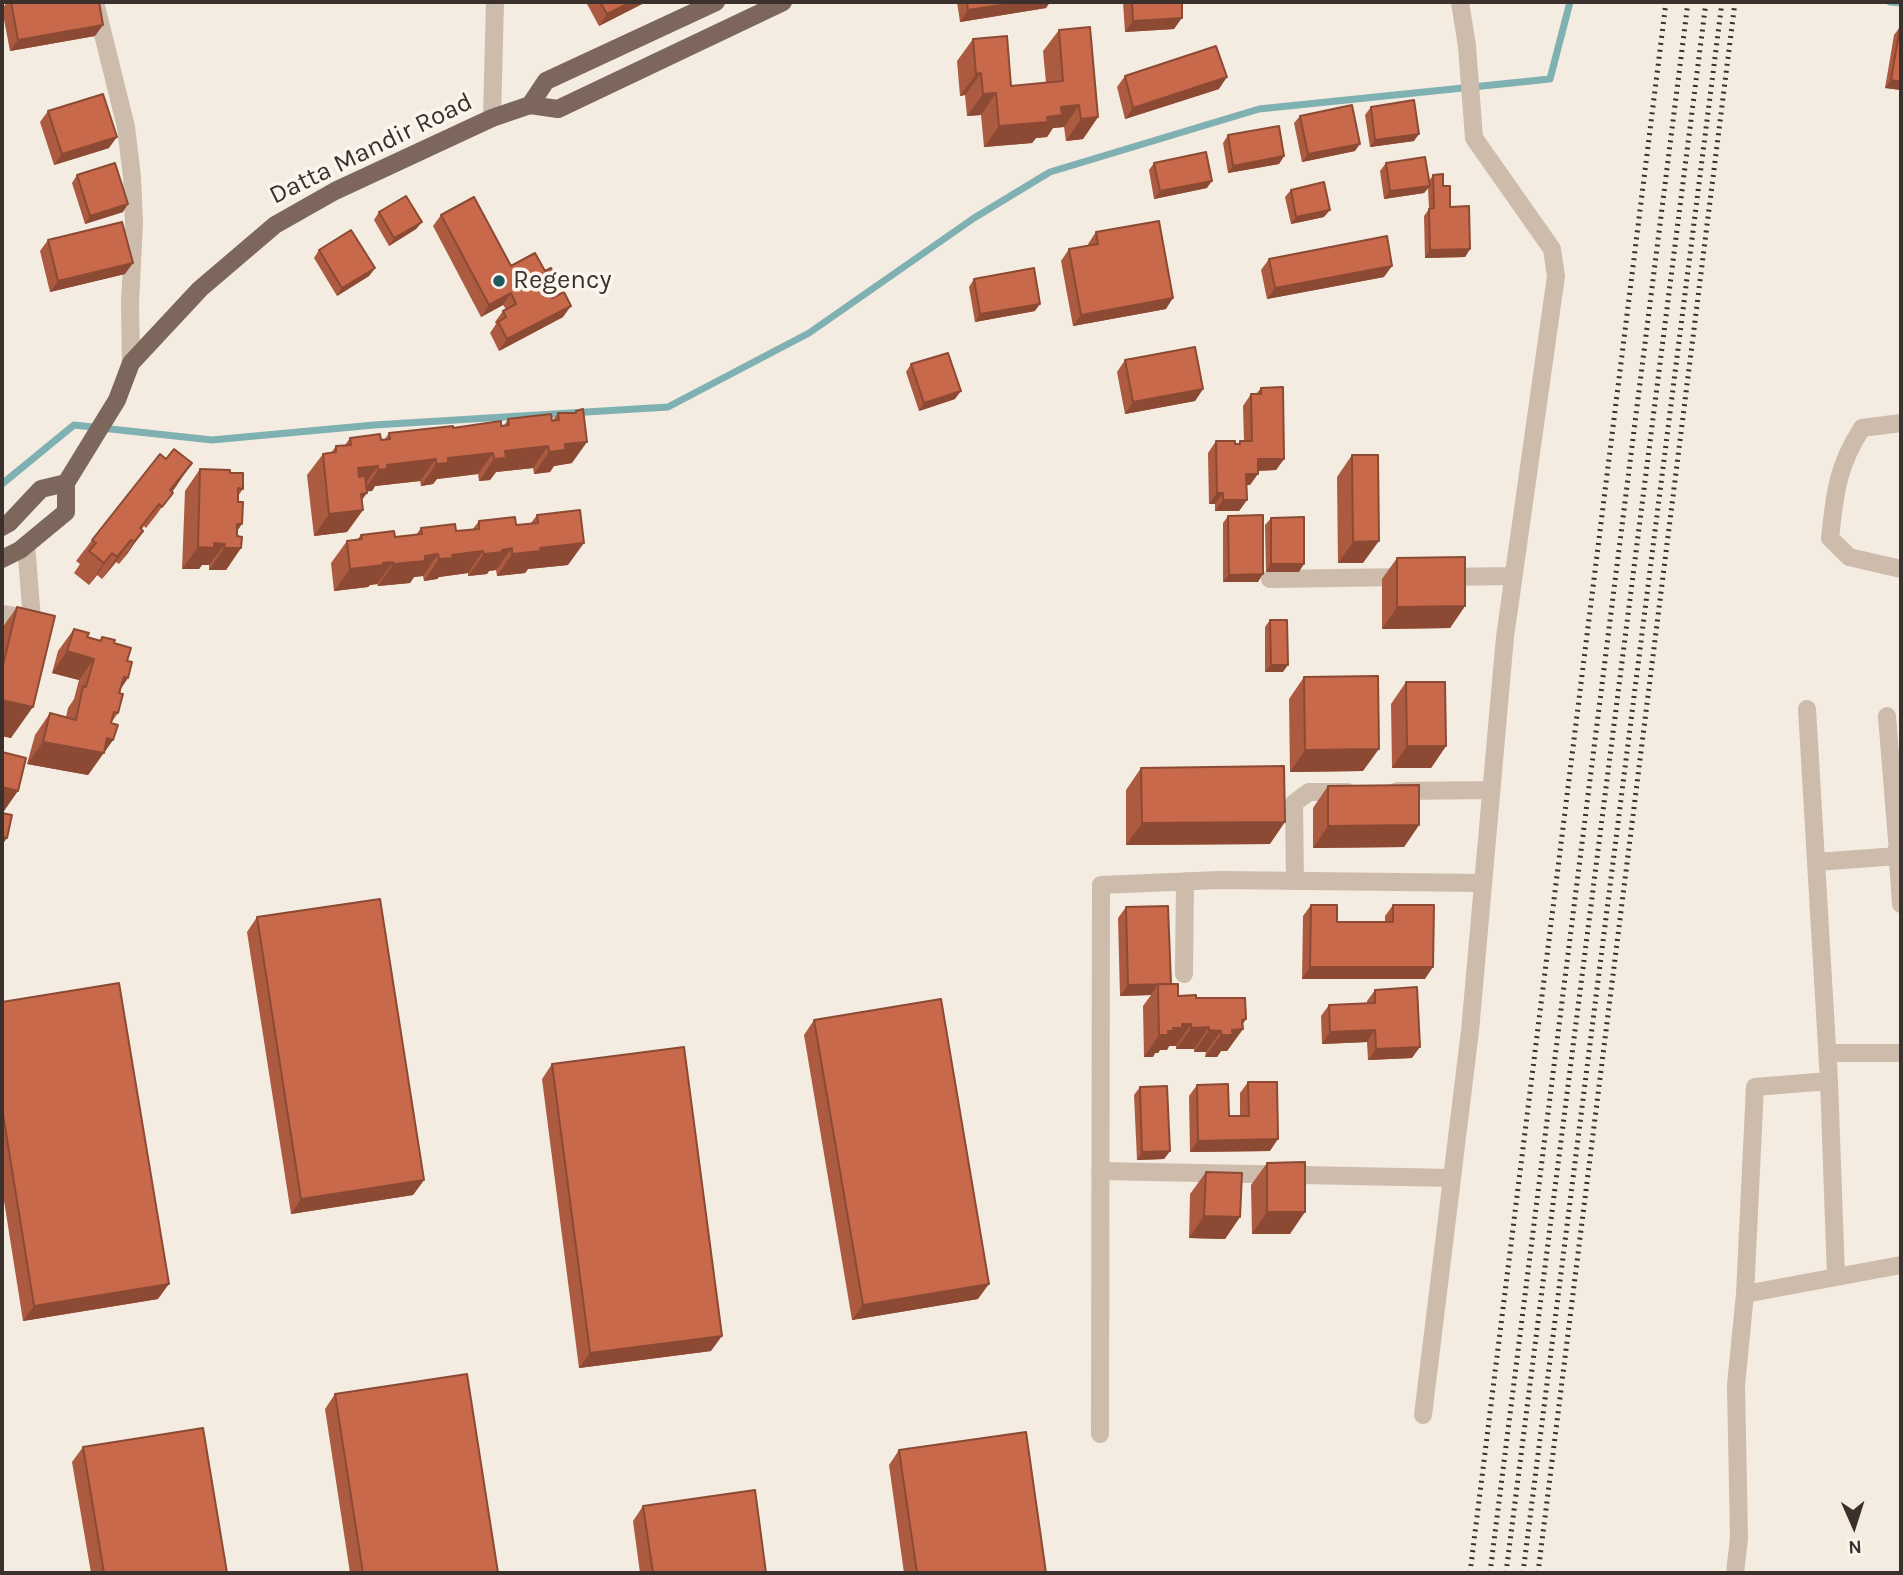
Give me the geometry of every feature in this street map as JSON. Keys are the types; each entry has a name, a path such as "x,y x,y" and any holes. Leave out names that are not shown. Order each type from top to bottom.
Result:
{"main road":[{"path":"530,105 546,80 716,2"},
{"name":"Datta Mandir Road","path":"66,483 117,400 131,363 200,289 275,225 335,191 492,118 530,105 558,109 783,2"},
{"path":"576,66 589,94"},
{"path":"2,527 41,489 66,483 66,512"},
{"path":"41,489 66,512"},
{"path":"2,559 26,545 66,512"}],"street":[{"path":"95,2 125,127 132,177 134,223 130,303 131,363"},
{"path":"492,118 495,2"},
{"path":"1423,1415 1470,1031 1505,637 1556,276 1552,249 1474,138 1467,46 1460,2"},
{"path":"1901,423 1863,428 1847,453 1836,490 1830,538 1849,557 1901,569"},
{"path":"26,545 32,619"},
{"path":"1270,579 1513,576"},
{"path":"2,614 50,622"},
{"path":"1807,709 1828,1053 1836,1276"},
{"path":"1887,716 1899,846 1901,904"},
{"path":"1295,881 1294,803 1309,792 1491,790"},
{"path":"1816,862 1899,846"},
{"path":"1100,1433 1101,885 1185,881 1483,883"},
{"path":"1184,974 1185,881"},
{"path":"1828,1053 1901,1052"},
{"path":"1735,1573 1739,1538 1736,1385 1745,1294 1755,1087 1829,1082"},
{"path":"1100,1171 1452,1178"},
{"path":"1745,1294 1901,1265"}],"building":[{"path":"11,2 99,2 103,25 18,40"},
{"path":"600,2 631,2 607,14"},
{"path":"967,2 1021,2 968,10"},
{"path":"1132,2 1182,2 1182,18 1133,21"},
{"path":"1090,27 1098,117 1081,119 1079,105 1061,107 1062,115 1047,117 1048,122 999,126 996,93 983,94 981,73 976,74 973,39 1007,36 1011,86 1063,81 1059,30"},
{"path":"1901,27 1901,82 1891,80"},
{"path":"1216,46 1227,77 1133,108 1125,76"},
{"path":"103,94 117,137 62,154 48,111"},
{"path":"1414,100 1419,134 1375,140 1371,107"},
{"path":"1352,105 1360,144 1308,154 1300,116"},
{"path":"1279,126 1284,156 1233,166 1228,135"},
{"path":"1206,152 1212,181 1160,191 1154,163"},
{"path":"1425,157 1430,186 1390,191 1386,163"},
{"path":"115,163 128,204 90,216 77,175"},
{"path":"1443,174 1443,186 1450,186 1450,207 1469,206 1470,249 1430,250 1429,209 1434,208 1433,175"},
{"path":"1324,182 1330,210 1296,217 1291,190"},
{"path":"406,196 422,222 394,238 379,212"},
{"name":"Regency","path":"474,197 511,266 535,253 545,271 551,268 556,278 545,284 552,298 564,292 571,306 507,339 498,322 506,317 503,311 516,304 511,293 489,305 441,215"},
{"path":"1159,221 1173,298 1081,315 1069,249 1098,244 1096,232"},
{"path":"122,222 133,263 58,281 48,240"},
{"path":"351,230 375,268 342,288 319,250"},
{"path":"1387,236 1392,266 1275,288 1269,259"},
{"path":"1034,268 1040,304 980,314 974,279"},
{"path":"1195,347 1203,389 1133,402 1125,360"},
{"path":"948,353 961,391 924,403 911,364"},
{"path":"1283,387 1284,459 1258,459 1258,474 1246,474 1247,500 1223,500 1223,493 1217,493 1216,441 1235,441 1235,444 1240,444 1240,441 1252,441 1251,394 1261,394 1261,388"},
{"path":"583,409 587,442 565,444 565,450 549,452 548,446 505,451 506,458 494,459 493,453 448,458 448,463 436,464 436,459 387,465 387,469 378,470 378,466 358,468 359,477 365,476 367,493 361,494 363,510 329,514 323,454 336,452 336,446 351,445 350,438 380,434 381,440 390,439 389,433 501,421 501,426 509,425 508,419 551,414 552,421 559,420 558,413 576,413"},
{"path":"174,449 192,463 170,490 173,493 162,507 159,504 140,528 143,531 134,542 131,540 117,557 112,553 104,563 89,551 96,543 92,540 160,454 166,459"},
{"path":"1352,455 1378,455 1379,541 1353,542"},
{"path":"200,469 243,473 243,489 238,488 238,502 243,502 242,524 237,524 237,536 242,537 241,548 224,548 225,544 214,543 214,548 198,547"},
{"path":"580,510 584,543 512,554 512,548 502,550 503,552 484,554 483,551 452,555 453,558 439,559 438,554 425,556 425,561 383,563 350,569 347,541 362,539 361,535 394,531 395,537 422,534 421,528 455,524 456,531 479,529 479,521 515,517 516,525 538,523 537,515"},
{"path":"1263,515 1263,574 1229,575 1228,516"},
{"path":"1304,517 1304,564 1271,564 1271,518"},
{"path":"1465,557 1465,606 1397,607 1397,558"},
{"path":"17,607 55,616 33,707 2,700 2,669"},
{"path":"1270,620 1287,620 1288,665 1271,665"},
{"path":"74,629 89,633 87,637 101,641 102,637 115,640 114,643 131,648 127,661 132,662 128,678 124,677 119,693 123,694 118,713 114,712 111,723 118,725 113,740 107,738 104,753 43,742 50,713 76,720 83,686 86,687 94,659 67,651"},
{"path":"1378,676 1379,749 1305,750 1304,677"},
{"path":"1406,682 1445,682 1446,746 1407,746"},
{"path":"2,752 26,758 18,791 2,787"},
{"path":"1284,766 1285,822 1142,823 1141,768"},
{"path":"1419,785 1419,825 1328,826 1328,786"},
{"path":"2,813 12,815 7,838 2,837"},
{"path":"380,899 424,1180 301,1199 257,917"},
{"path":"1311,905 1337,905 1337,922 1393,922 1393,905 1434,905 1433,967 1310,967"},
{"path":"1168,906 1171,984 1128,985 1126,907"},
{"path":"119,983 169,1284 34,1306 2,1108 2,1002"},
{"path":"1158,984 1178,984 1178,996 1245,998 1246,1019 1242,1020 1243,1029 1232,1030 1233,1035 1221,1035 1221,1031 1209,1030 1209,1027 1191,1028 1191,1024 1182,1024 1182,1028 1168,1031 1168,1035 1159,1035"},
{"path":"1417,987 1420,1047 1376,1049 1375,1030 1330,1032 1329,1005 1375,1003 1375,990"},
{"path":"941,999 989,1284 863,1305 814,1020"},
{"path":"684,1047 722,1336 590,1353 552,1064"},
{"path":"1248,1082 1277,1082 1278,1139 1198,1141 1197,1085 1228,1084 1229,1116 1249,1116"},
{"path":"1167,1086 1170,1151 1142,1152 1140,1087"},
{"path":"1305,1162 1305,1212 1267,1212 1267,1163"},
{"path":"1206,1172 1242,1173 1240,1217 1204,1216"},
{"path":"467,1374 498,1573 363,1573 335,1394"},
{"path":"203,1428 227,1573 104,1573 83,1447"},
{"path":"1026,1432 1046,1573 917,1573 899,1450"},
{"path":"755,1490 766,1573 653,1573 643,1506"}],"waterway":[{"path":"2,484 74,425 212,440 374,425 668,407 809,333 974,218 1050,172 1259,109 1550,79 1570,2"},
{"path":"1890,2 1901,3"}],"railway":[{"path":"1470,1573 1666,2"},
{"path":"1490,1573 1688,2"},
{"path":"1506,1573 1706,2"},
{"path":"1523,1573 1722,2"},
{"path":"1538,1573 1735,2"}],"place":[{"name":"Regency","path":"499,281"}]}
